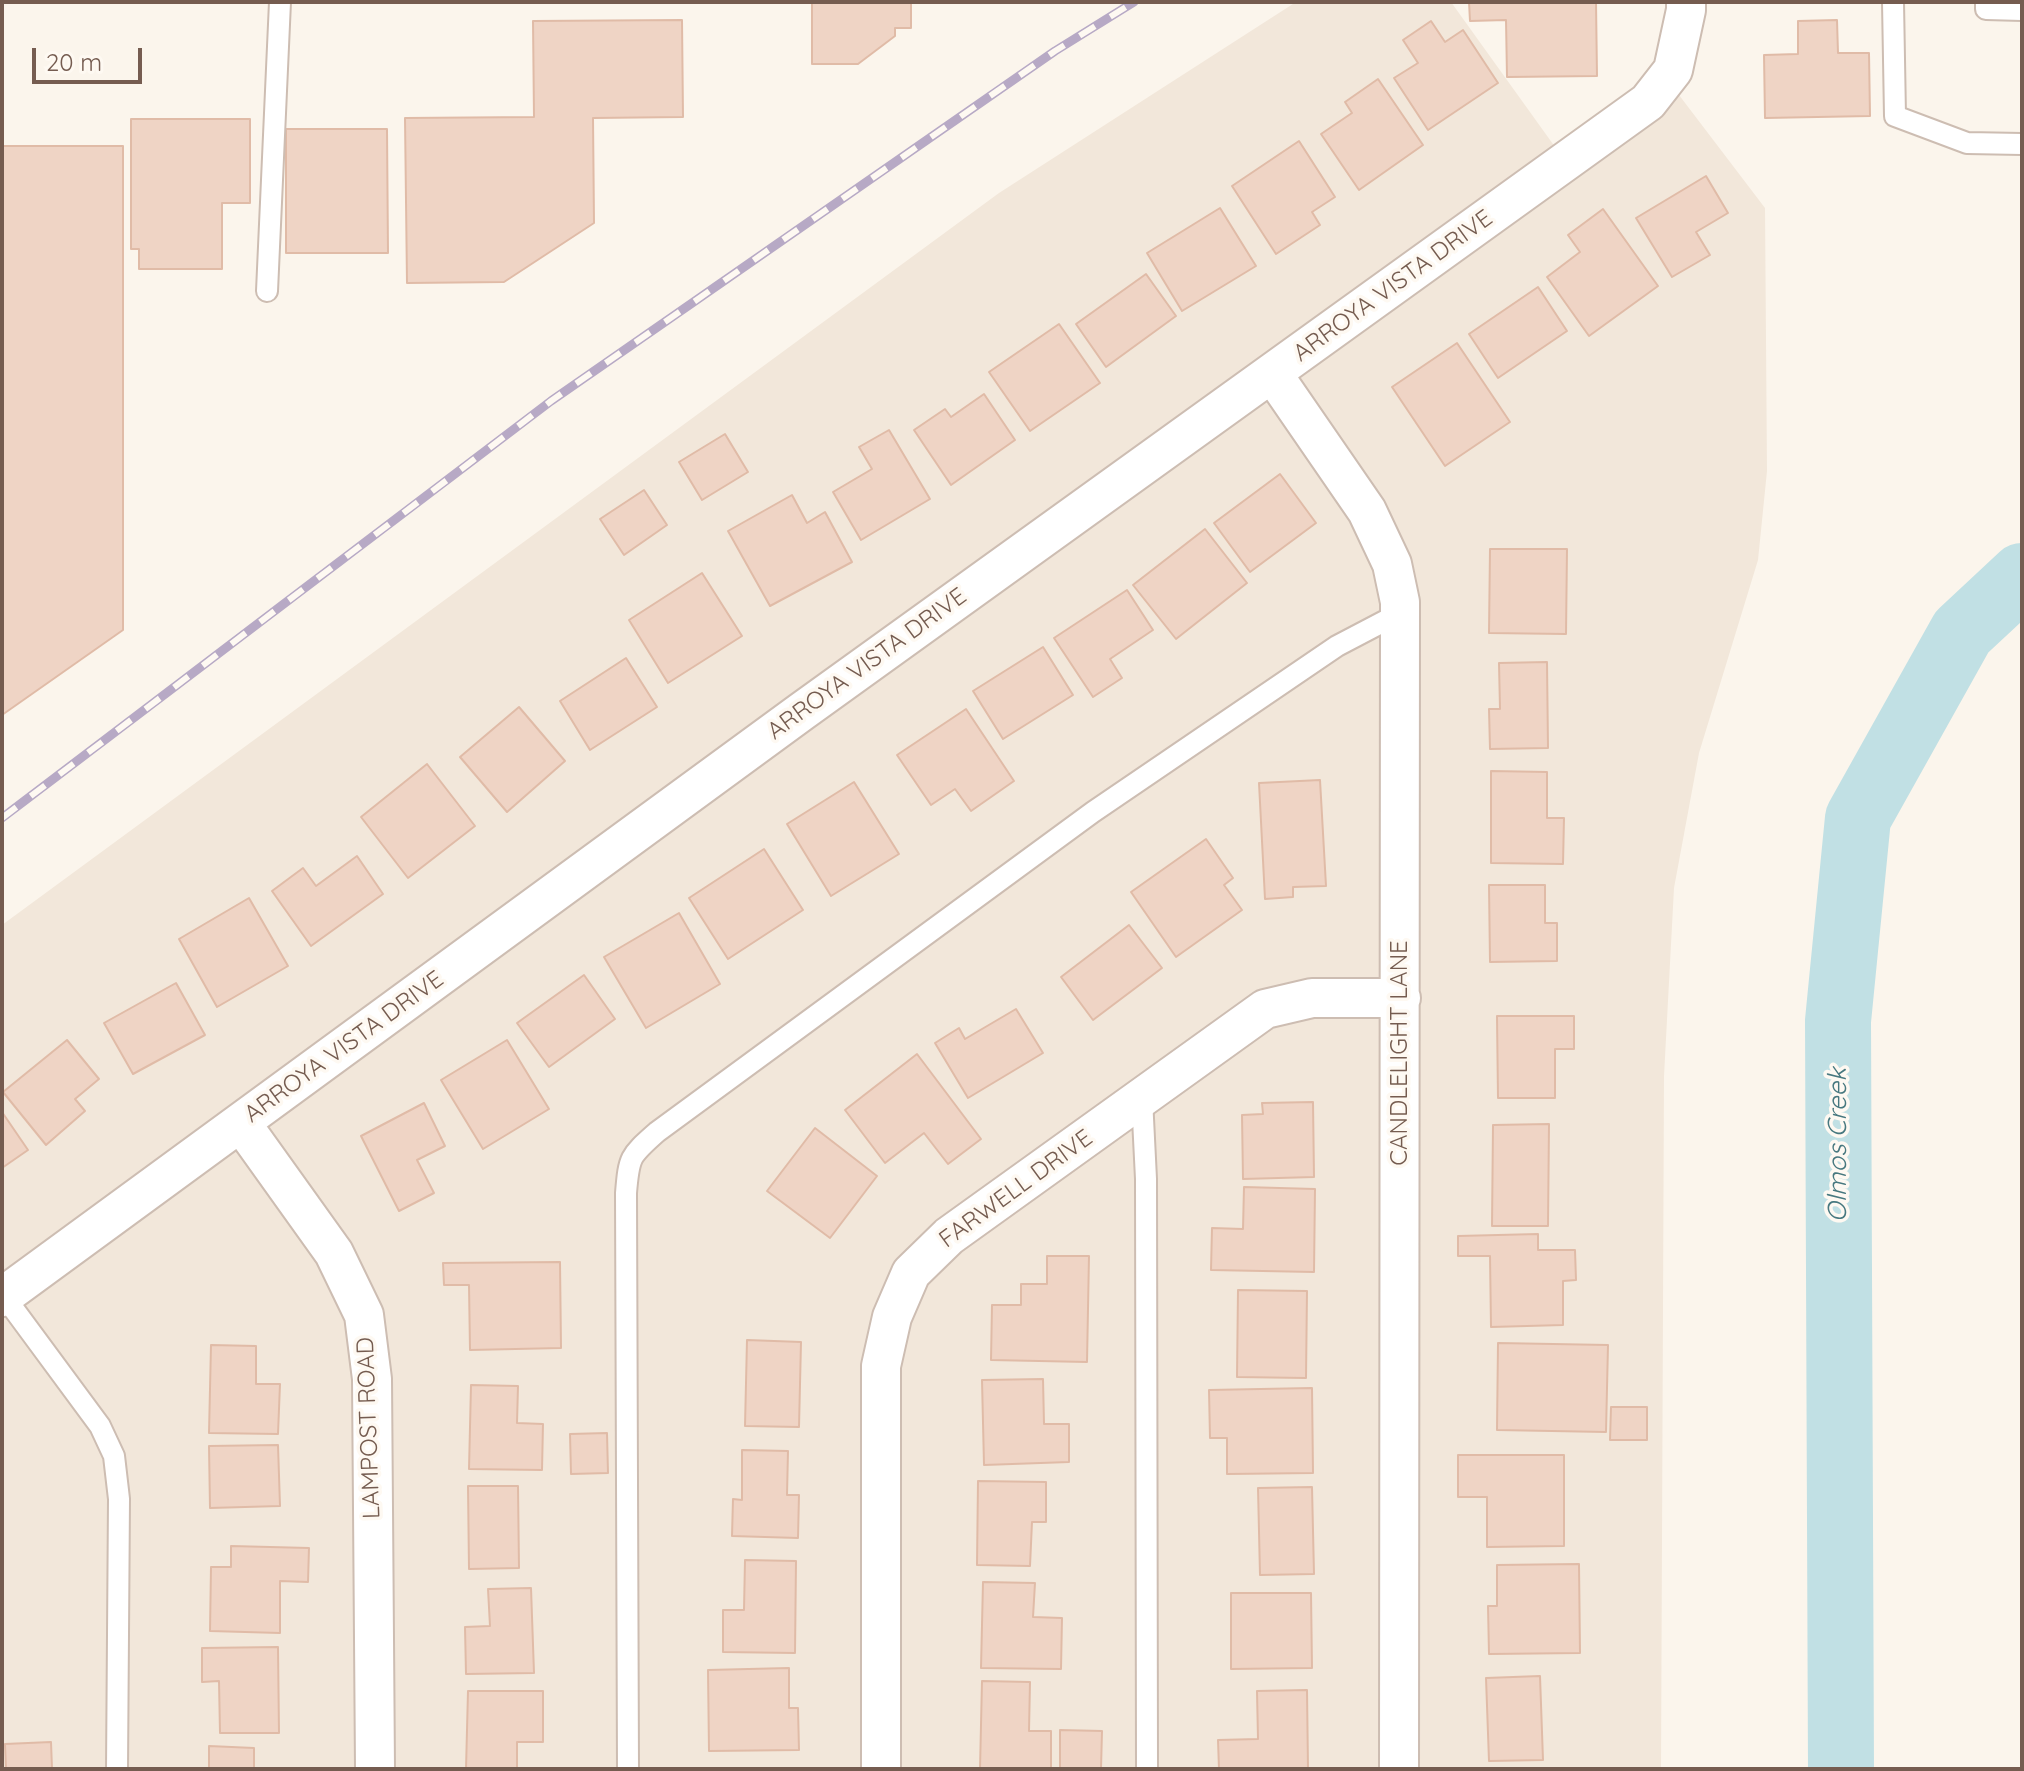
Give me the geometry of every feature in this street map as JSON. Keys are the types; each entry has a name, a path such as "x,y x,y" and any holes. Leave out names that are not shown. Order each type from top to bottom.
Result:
{"street":[{"name":"ARROYA VISTA DRIVE","path":"3,1296 801,712 1648,102 1673,70 1686,2"},
{"name":"CANDLELIGHT LANE","path":"1272,373 1367,511 1392,564 1400,602 1399,1769"},
{"name":"FARWELL DRIVE","path":"881,1769 881,1366 892,1317 911,1273 949,1236 1265,1009 1312,998 1401,998"},
{"name":"LAMPOST ROAD","path":"241,1123 334,1253 364,1315 372,1379 375,1769"}],"lane":[{"path":"267,291 280,2"},
{"path":"1893,2 1895,116 1967,143 2022,144"},
{"path":"1986,2 1986,9 2022,10"},
{"path":"628,1769 626,1193 629,1162 657,1132 1093,812 1337,646 1400,613"},
{"path":"1142,1098 1146,1194 1147,1769"},
{"path":"3,1296 100,1426 114,1456 119,1499 117,1769"}],"shaded area":[{"path":"1296,2 1451,2 1573,172 1679,95 1765,208 1767,471 1758,560 1699,753 1674,888 1664,1076 1661,1769 2,1769 2,925 999,193"}],"building":[{"path":"812,2 911,2 911,28 895,28 895,36 858,64 812,64"},
{"path":"1469,2 1596,2 1597,76 1507,77 1506,20 1470,21"},
{"path":"682,20 683,117 593,118 594,223 504,282 407,283 405,118 534,117 533,21"},
{"path":"1837,20 1838,53 1869,53 1870,116 1765,118 1764,55 1798,54 1798,21"},
{"path":"1431,21 1445,42 1463,30 1498,83 1428,130 1394,78 1418,63 1403,40"},
{"path":"1378,79 1423,145 1359,190 1321,134 1352,113 1345,102"},
{"path":"131,119 250,119 250,203 222,203 222,269 139,269 139,249 131,249"},
{"path":"286,129 387,129 388,253 286,253"},
{"path":"1299,141 1335,197 1312,212 1320,225 1276,254 1232,186"},
{"path":"2,146 123,146 123,630 2,715"},
{"path":"1706,176 1728,213 1696,232 1710,255 1672,277 1636,218"},
{"path":"1220,208 1256,266 1182,311 1147,253"},
{"path":"1603,209 1658,286 1589,336 1547,277 1580,252 1568,235"},
{"path":"1146,274 1176,316 1106,367 1076,324"},
{"path":"1538,287 1567,331 1498,378 1469,334"},
{"path":"1059,324 1100,383 1030,431 989,372"},
{"path":"1457,343 1510,422 1445,466 1392,387"},
{"path":"984,394 1015,440 951,485 914,430 945,409 951,417"},
{"path":"889,430 930,499 861,540 833,492 872,469 859,447"},
{"path":"725,434 748,472 702,500 679,462"},
{"path":"1280,474 1316,523 1250,572 1214,523"},
{"path":"644,490 667,525 624,555 600,519"},
{"path":"792,495 807,523 825,512 852,562 770,606 728,531"},
{"path":"1205,529 1247,583 1176,639 1133,585"},
{"path":"1490,549 1567,549 1566,634 1489,633"},
{"path":"702,573 742,636 668,683 629,620"},
{"path":"1127,590 1153,630 1110,659 1122,678 1093,697 1054,638"},
{"path":"1043,647 1073,695 1003,739 973,691"},
{"path":"626,658 657,707 590,750 560,701"},
{"path":"1547,662 1548,748 1490,749 1489,709 1500,709 1499,663"},
{"path":"519,707 565,761 507,812 460,757"},
{"path":"966,709 1014,781 971,811 955,789 931,805 897,755"},
{"path":"427,764 475,826 408,878 361,817"},
{"path":"1491,771 1547,772 1547,818 1564,818 1563,864 1491,863"},
{"path":"1320,780 1326,886 1293,887 1293,897 1265,899 1259,783"},
{"path":"854,782 899,854 831,896 787,824"},
{"path":"1206,839 1233,878 1224,885 1242,910 1176,957 1131,892"},
{"path":"764,849 803,910 728,959 689,898"},
{"path":"357,856 383,894 311,946 272,891 303,868 316,886"},
{"path":"1489,885 1545,885 1545,923 1557,923 1557,961 1490,962"},
{"path":"249,898 288,966 217,1007 179,939"},
{"path":"679,913 720,984 646,1028 604,957"},
{"path":"1129,925 1162,968 1093,1020 1061,977"},
{"path":"584,975 615,1019 549,1067 517,1023"},
{"path":"176,983 205,1035 133,1074 104,1023"},
{"path":"1016,1009 1043,1053 968,1098 935,1043 959,1028 965,1039"},
{"path":"1497,1016 1574,1016 1574,1049 1555,1049 1555,1098 1498,1098"},
{"path":"67,1040 99,1079 75,1099 85,1111 46,1145 3,1092"},
{"path":"507,1040 549,1109 483,1149 441,1080"},
{"path":"917,1054 981,1139 948,1164 924,1133 885,1163 845,1110"},
{"path":"1313,1102 1314,1177 1243,1179 1242,1115 1263,1114 1262,1103"},
{"path":"424,1103 445,1146 417,1160 434,1193 399,1211 361,1136"},
{"path":"2,1112 28,1150 2,1168"},
{"path":"1549,1124 1548,1226 1492,1226 1493,1125"},
{"path":"815,1128 877,1176 830,1238 767,1191"},
{"path":"1244,1187 1315,1189 1314,1272 1211,1270 1212,1228 1243,1229"},
{"path":"1538,1234 1538,1250 1575,1250 1576,1280 1563,1281 1563,1325 1491,1327 1490,1256 1458,1256 1458,1236"},
{"path":"1047,1256 1089,1256 1087,1362 991,1360 992,1305 1021,1305 1021,1284 1047,1284"},
{"path":"560,1262 561,1348 470,1350 469,1285 444,1285 443,1263"},
{"path":"1238,1290 1307,1291 1306,1378 1237,1377"},
{"path":"747,1340 801,1342 799,1427 745,1426"},
{"path":"1498,1343 1608,1345 1606,1432 1497,1430"},
{"path":"211,1345 256,1346 256,1384 280,1384 278,1434 209,1433"},
{"path":"1043,1379 1044,1424 1069,1424 1069,1462 984,1465 982,1380"},
{"path":"471,1385 518,1386 517,1423 543,1424 542,1470 469,1469"},
{"path":"1312,1388 1313,1473 1227,1474 1227,1438 1210,1438 1209,1390"},
{"path":"1611,1407 1647,1407 1647,1440 1610,1440"},
{"path":"607,1433 608,1473 571,1474 570,1434"},
{"path":"278,1445 280,1506 210,1508 209,1446"},
{"path":"742,1450 788,1451 787,1495 799,1495 798,1538 732,1536 733,1499 742,1500"},
{"path":"1458,1455 1564,1455 1564,1546 1487,1547 1487,1497 1458,1497"},
{"path":"978,1481 1046,1482 1046,1522 1032,1522 1030,1566 977,1565"},
{"path":"468,1486 518,1486 519,1568 469,1569"},
{"path":"1312,1487 1314,1574 1260,1575 1258,1488"},
{"path":"231,1546 309,1548 308,1582 280,1581 280,1633 210,1631 211,1567 231,1567"},
{"path":"745,1560 796,1561 795,1653 723,1652 723,1610 744,1610"},
{"path":"1579,1564 1580,1653 1489,1654 1488,1606 1497,1606 1497,1565"},
{"path":"983,1582 1035,1583 1033,1617 1062,1618 1061,1669 981,1668"},
{"path":"531,1588 534,1673 466,1674 465,1627 490,1626 488,1589"},
{"path":"1231,1593 1311,1593 1312,1668 1231,1669"},
{"path":"278,1647 279,1733 220,1733 219,1681 202,1682 202,1648"},
{"path":"789,1668 789,1708 798,1708 799,1750 709,1751 708,1670"},
{"path":"1540,1676 1543,1760 1489,1761 1486,1678"},
{"path":"982,1681 1030,1682 1029,1731 1051,1731 1051,1769 980,1769"},
{"path":"1307,1690 1308,1769 1219,1769 1218,1740 1258,1739 1257,1691"},
{"path":"468,1691 543,1691 543,1742 517,1742 517,1769 466,1769"},
{"path":"1060,1730 1102,1731 1101,1769 1060,1769"},
{"path":"51,1742 52,1769 6,1769 5,1744"},
{"path":"209,1746 254,1748 254,1769 209,1769"}],"waterway":[{"name":"Olmos Creek","path":"1841,1769 1838,1021 1858,818 1962,632 2022,576"}],"railway":[{"path":"2,818 551,401 1055,51 1134,2"}]}
